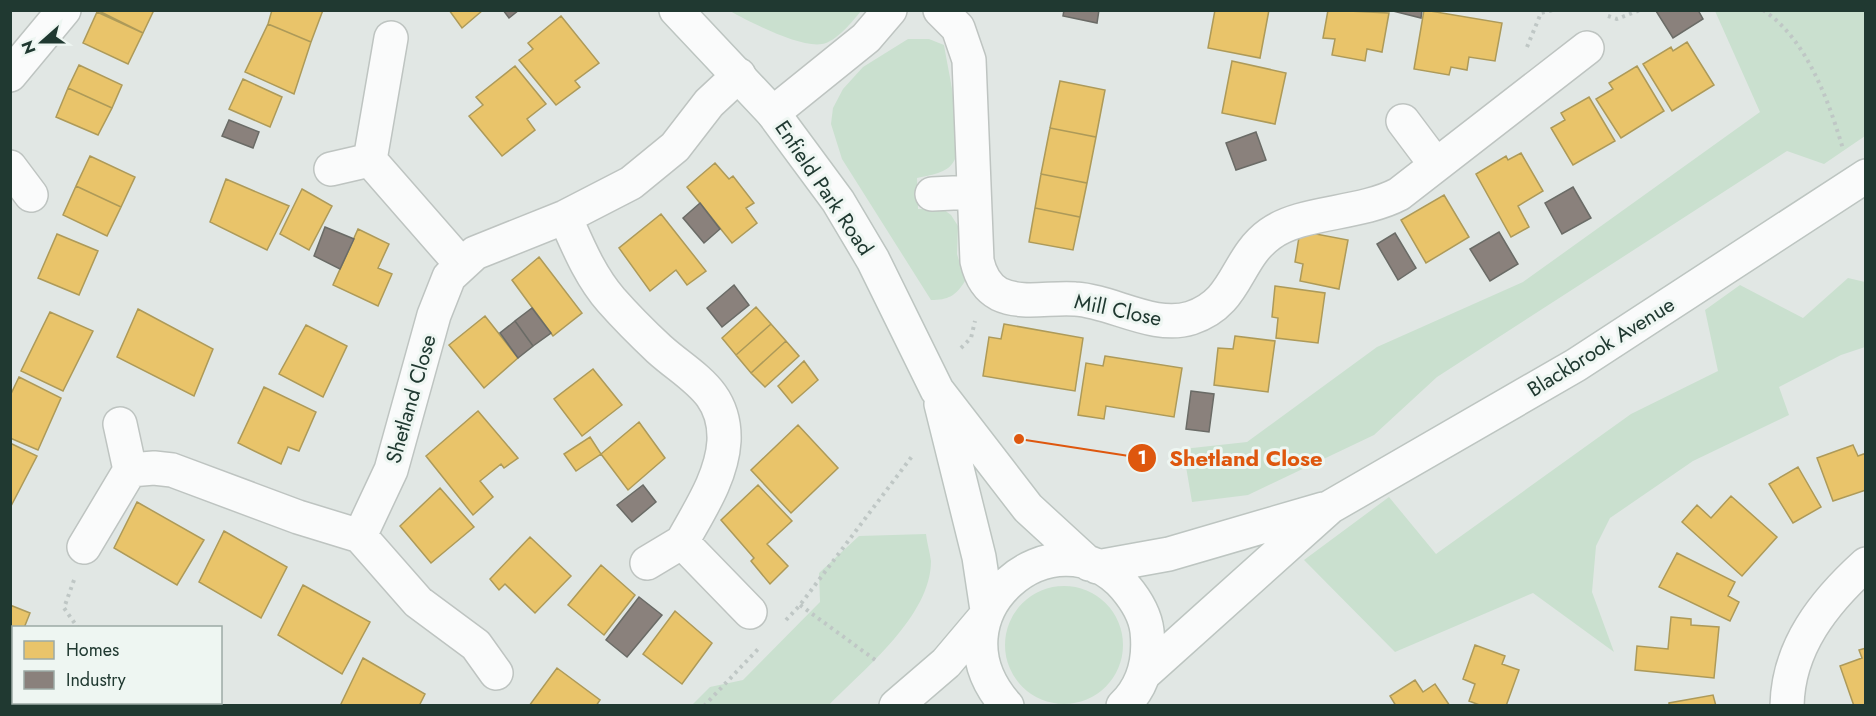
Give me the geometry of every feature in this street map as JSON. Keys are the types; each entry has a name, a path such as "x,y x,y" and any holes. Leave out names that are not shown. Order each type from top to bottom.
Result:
{"street":[{"path":"10,75 64,10"},
{"name":"Enfield Park Road","path":"676,10 773,113 838,201 873,260 937,390 1028,507 1093,565 1119,580 1136,599 1146,622 1149,648 1137,692"},
{"path":"773,113 866,38 890,10"},
{"name":"Mill Close","path":"940,10 958,28 969,60 976,261 984,280 998,293 1019,299 1090,300 1174,321 1201,315 1223,300 1254,250 1271,233 1296,222 1385,202 1399,194 1590,39"},
{"path":"370,159 391,38"},
{"name":"Shetland Close","path":"360,536 392,470 441,293 449,277 475,253 565,217 609,196 648,171 675,147 709,104 739,75"},
{"path":"1403,121 1436,165"},
{"path":"331,169 370,159"},
{"path":"370,159 461,264"},
{"name":"Blackbrook Avenue","path":"1093,565 1169,554 1330,507 1576,365 1855,166"},
{"path":"10,167 31,195"},
{"path":"932,194 974,192"},
{"path":"565,217 584,261 611,300 660,350 689,371 708,391 721,414 724,441 720,465 682,542 647,563"},
{"name":"Enfield Park Road","path":"937,390 979,556 986,614"},
{"path":"84,547 130,470 120,424"},
{"path":"130,470 154,468 172,470 298,517 360,536 418,602 476,645 496,673"},
{"name":"Blackbrook Avenue","path":"1137,692 1330,507"},
{"path":"682,542 750,612"},
{"path":"896,705 946,663 986,614 1006,584 1019,574 1041,564 1065,560 1093,565"},
{"path":"1787,705 1794,666 1804,637 1821,610 1866,564"},
{"path":"986,614 980,643 983,669 994,692 1006,705"}],"path":[{"path":"1590,39 1617,19 1640,10"},
{"path":"1763,10 1788,32 1809,64 1855,166"},
{"path":"784,622 800,605 913,455"},
{"path":"77,626 64,608 84,547"},
{"path":"800,605 879,662"},
{"path":"704,705 769,638"}],"green space":[{"path":"730,11 861,11 844,31 833,39 822,44 813,44 775,33"},
{"path":"1715,11 1865,11 1865,136 1824,164 1787,151 1437,377 1374,435 1248,495 1192,502 1183,449 1247,442 1377,347 1523,282 1760,112"},
{"path":"908,39 929,39 944,45 957,122 957,151 954,161 947,169 917,178 918,209 943,209 951,215 958,226 957,254 965,281 955,294 937,300 931,300 842,159 831,124 833,108 843,89 863,67"},
{"path":"1848,278 1865,282 1865,347 1841,355 1779,387 1789,415 1693,461 1610,518 1596,546 1592,592 1614,652 1533,593 1395,652 1304,560 1389,497 1436,554 1631,414 1718,371 1705,310 1740,285 1803,318"},
{"path":"926,534 931,561 928,582 920,602 893,640 829,705 692,705 710,687 743,680 820,602 819,573 859,536"},
{"path":"1064,586 1075,587 1097,596 1113,612 1122,634 1122,656 1113,678 1097,694 1075,703 1064,704 1053,703 1031,694 1015,678 1006,656 1005,645 1006,634 1015,612 1031,596 1053,587"}],"building: Homes":[{"path":"97,10 154,10 143,33"},
{"path":"272,10 323,10 311,42 268,24"},
{"path":"449,10 483,10 462,28"},
{"path":"1215,10 1269,10 1260,58 1208,48"},
{"path":"1328,10 1389,13 1382,52 1367,49 1365,61 1332,55 1335,39 1323,38"},
{"path":"1424,10 1502,23 1495,61 1469,57 1467,70 1451,67 1449,75 1414,69"},
{"path":"97,12 143,33 128,64 83,43"},
{"path":"561,16 599,63 575,81 580,87 556,105 519,60 533,49 528,43"},
{"path":"268,24 311,42 294,94 245,72"},
{"path":"1687,42 1714,85 1672,111 1643,64 1671,47 1673,51"},
{"path":"1232,61 1286,73 1275,124 1222,113"},
{"path":"79,65 122,85 112,108 68,88"},
{"path":"515,66 546,104 527,119 535,130 502,156 469,116 483,105 476,97"},
{"path":"1637,66 1664,111 1621,138 1596,99 1613,89 1609,83"},
{"path":"243,79 282,97 270,127 229,109"},
{"path":"1060,81 1105,90 1096,137 1050,128"},
{"path":"68,88 112,108 98,135 56,117"},
{"path":"1589,97 1615,141 1573,165 1551,128 1565,120 1561,113"},
{"path":"1050,128 1096,137 1087,183 1041,174"},
{"path":"1521,153 1543,191 1518,206 1529,227 1511,237 1476,174 1506,156 1508,160"},
{"path":"90,156 135,177 121,207 76,186"},
{"path":"715,163 729,179 733,176 754,203 746,208 757,223 732,243 687,187"},
{"path":"1041,174 1087,183 1080,217 1035,208"},
{"path":"226,179 289,206 267,250 210,222"},
{"path":"76,186 121,207 107,236 63,215"},
{"path":"302,189 332,206 309,250 280,234"},
{"path":"1444,195 1469,237 1426,263 1401,220"},
{"path":"1035,208 1080,217 1073,250 1029,242"},
{"path":"661,214 706,271 687,285 676,270 650,291 619,248"},
{"path":"358,229 389,244 378,268 392,274 378,306 333,285"},
{"path":"1300,231 1348,240 1339,289 1300,281 1303,264 1295,262"},
{"path":"57,234 98,251 79,295 38,278"},
{"path":"539,257 582,313 553,336 512,280"},
{"path":"1275,286 1325,293 1318,343 1276,338 1278,318 1272,317"},
{"path":"756,307 771,324 736,355 722,338"},
{"path":"138,309 213,349 194,396 117,357"},
{"path":"50,312 93,331 63,391 21,371"},
{"path":"485,316 518,358 484,388 449,345"},
{"path":"771,324 786,341 751,373 736,355"},
{"path":"1004,324 1083,338 1075,391 983,376 989,337 1001,339"},
{"path":"306,325 347,346 323,397 279,374"},
{"path":"1235,336 1275,341 1268,392 1214,385 1218,348 1233,349"},
{"path":"786,341 799,356 765,387 751,373"},
{"path":"1105,356 1182,368 1174,417 1106,406 1104,419 1078,415 1086,363 1103,366"},
{"path":"804,361 818,380 792,403 778,386"},
{"path":"593,369 622,405 582,436 554,399"},
{"path":"19,377 61,398 38,450 10,438 10,396"},
{"path":"264,387 316,412 299,451 288,447 281,464 238,443"},
{"path":"478,411 518,458 504,468 501,464 480,481 493,497 473,515 426,456"},
{"path":"639,422 665,458 628,490 601,454"},
{"path":"798,425 838,468 791,513 751,470"},
{"path":"590,437 601,454 576,471 564,454"},
{"path":"10,443 37,456 10,508"},
{"path":"1853,445 1858,456 1866,453 1866,490 1833,501 1817,458"},
{"path":"1798,467 1821,507 1793,523 1769,484"},
{"path":"758,485 792,521 767,544 788,566 770,584 751,561 754,558 721,520"},
{"path":"440,488 474,527 431,563 400,526"},
{"path":"1731,496 1777,537 1742,576 1682,522 1697,505 1711,518"},
{"path":"137,502 204,540 177,585 114,548"},
{"path":"224,531 287,567 261,618 199,582"},
{"path":"530,537 571,576 535,613 505,584 499,590 490,579"},
{"path":"1677,553 1735,582 1728,596 1739,602 1730,621 1659,587"},
{"path":"601,565 635,595 604,635 568,605"},
{"path":"303,585 370,622 342,674 278,635"},
{"path":"10,605 30,613 25,626 12,626 12,642 10,642"},
{"path":"675,611 712,643 682,684 643,654"},
{"path":"1671,617 1691,619 1691,625 1719,627 1714,678 1635,670 1637,646 1668,649"},
{"path":"1475,645 1505,656 1502,664 1519,670 1506,706 1482,706 1469,701 1475,684 1463,679"},
{"path":"1866,648 1866,706 1854,706 1840,666 1862,658 1859,650"},
{"path":"363,658 425,694 419,706 340,706"},
{"path":"557,668 600,700 596,706 529,706"},
{"path":"1415,680 1423,692 1435,684 1450,706 1396,706 1390,696"},
{"path":"1713,695 1716,706 1669,706 1669,703"}],"building: Industry":[{"path":"503,10 519,10 509,18"},
{"path":"1064,10 1099,10 1097,23 1063,16"},
{"path":"1389,10 1422,10 1421,18"},
{"path":"1698,10 1703,19 1673,38 1656,11"},
{"path":"229,120 259,132 253,148 222,136"},
{"path":"1256,132 1266,160 1236,170 1226,143"},
{"path":"1573,187 1591,218 1562,234 1545,203"},
{"path":"700,203 720,229 704,243 683,218"},
{"path":"325,227 354,239 340,269 314,256"},
{"path":"1499,232 1518,264 1490,281 1470,249"},
{"path":"1395,233 1416,268 1398,280 1377,244"},
{"path":"734,285 749,305 722,327 707,308"},
{"path":"532,308 551,333 533,346 515,321"},
{"path":"515,321 533,346 518,358 500,333"},
{"path":"1191,391 1214,394 1209,432 1186,429"},
{"path":"643,485 656,502 632,522 617,505"},
{"path":"639,597 662,615 627,657 606,640"}],"place":[{"name":"Shetland Close","path":"1019,439"}]}
